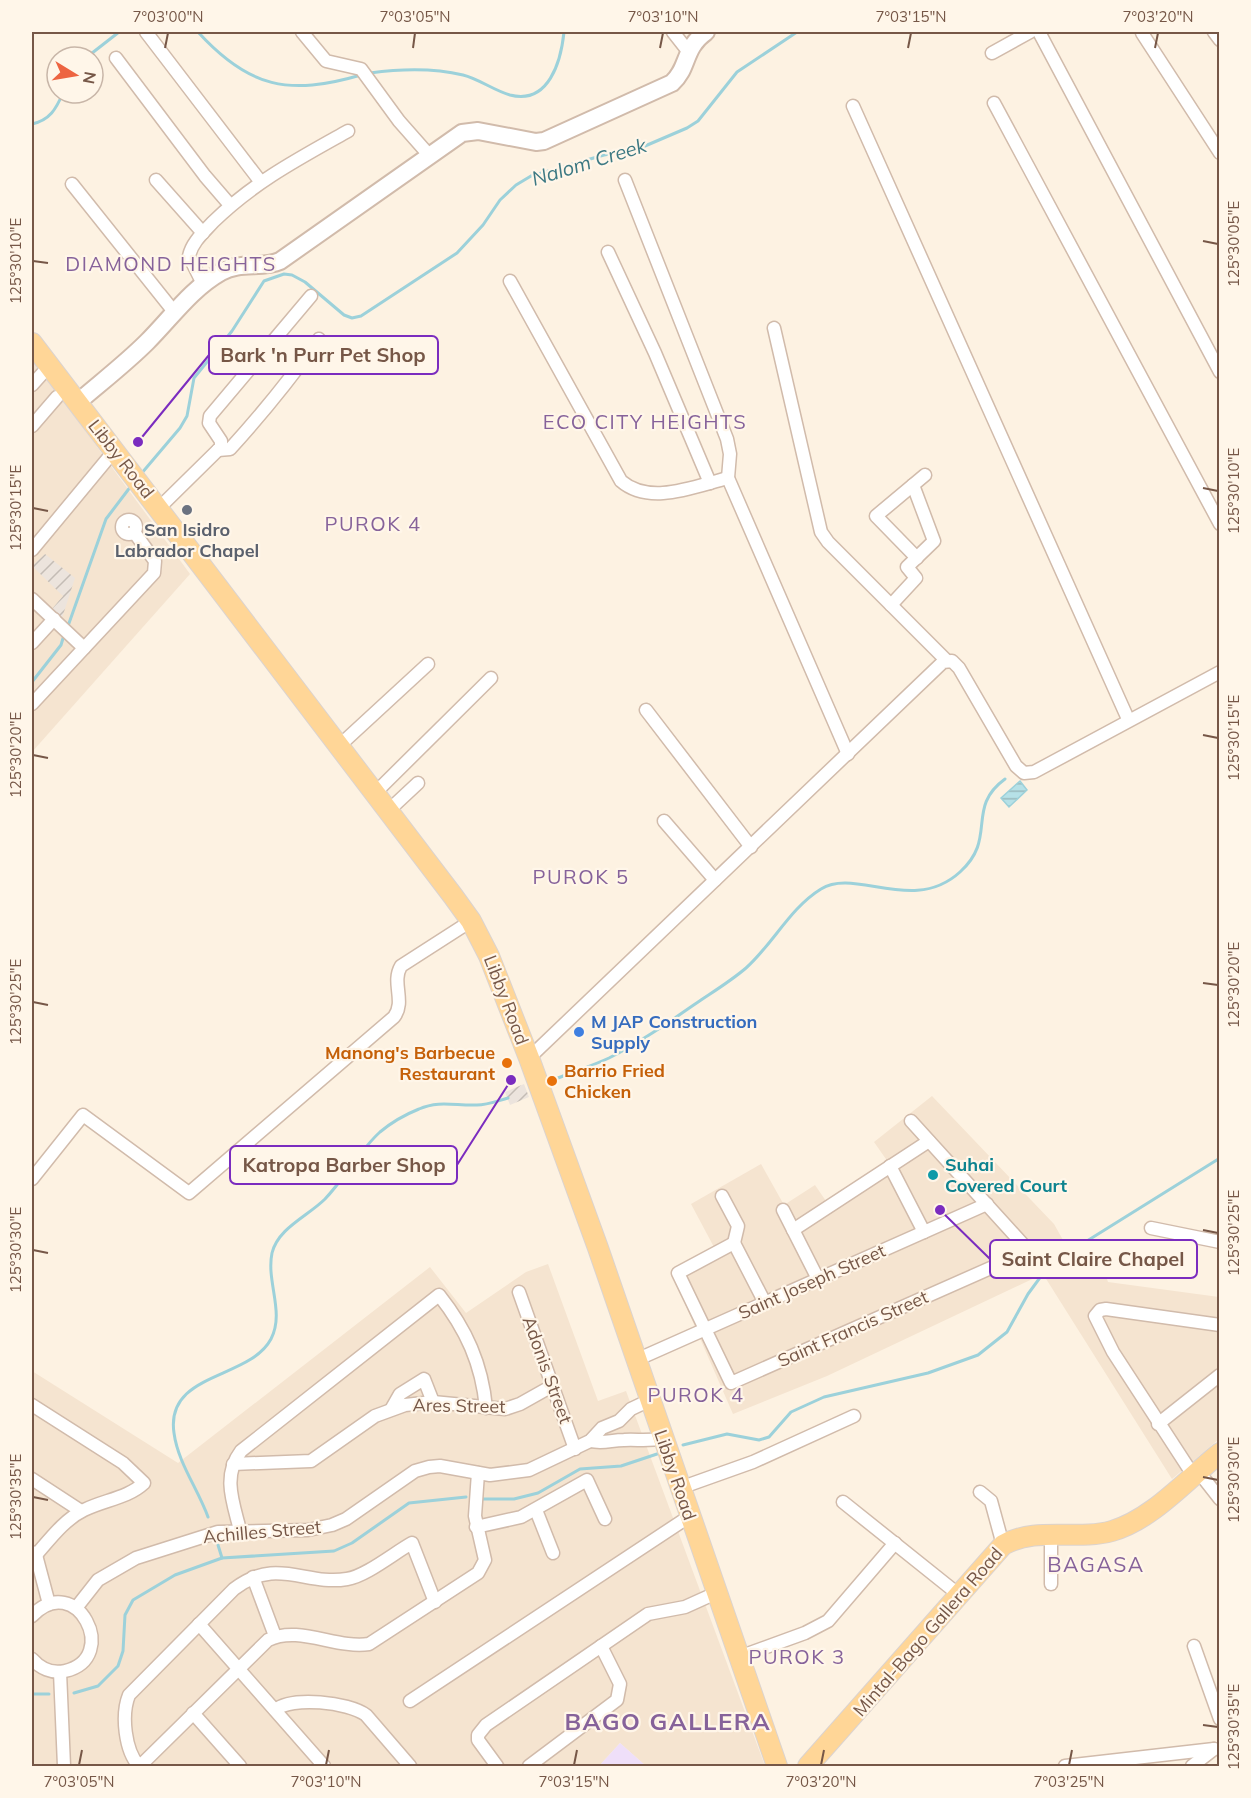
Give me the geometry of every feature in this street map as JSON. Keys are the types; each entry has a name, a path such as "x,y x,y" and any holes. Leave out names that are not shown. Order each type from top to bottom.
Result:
{"main road":[{"name":"Libby Road","path":"32,343 471,921 489,956 529,1058 777,1767"},
{"name":"Mintal-Bago Gallera Road","path":"808,1767 958,1594 1004,1545 1024,1536 1099,1533 1123,1527 1139,1519 1220,1453"}],"street":[{"path":"146,32 260,181"},
{"path":"302,32 326,61 361,69 399,121 429,155"},
{"path":"673,32 688,51"},
{"path":"77,404 146,343 203,284 234,267 273,264 280,261 458,135 469,131 536,142 550,139 672,83 680,72 692,43 706,32"},
{"path":"992,53 1030,32"},
{"path":"1039,32 1220,372"},
{"path":"1214,32 1220,40"},
{"path":"1142,33 1220,153"},
{"path":"116,58 230,205"},
{"path":"994,103 1220,524"},
{"path":"853,106 1128,719"},
{"path":"203,284 189,256 203,232 230,205 260,181 348,131"},
{"path":"156,180 203,232"},
{"path":"626,180 727,439 730,454 728,478 848,754"},
{"path":"72,184 174,313"},
{"path":"608,252 655,353 710,483"},
{"path":"510,281 621,481 637,490 653,493 728,478"},
{"path":"155,503 218,450 221,441 210,425 210,416 311,296"},
{"path":"774,328 818,526 828,542 946,660 952,661 959,668 1016,766 1024,773 1041,769 1128,719 1220,672"},
{"path":"218,450 228,450 236,442 280,392 319,339"},
{"path":"32,385 49,366"},
{"path":"32,426 57,398"},
{"path":"32,550 92,481 95,473 116,453"},
{"path":"917,558 876,516 924,475"},
{"path":"891,605 916,579 907,567 934,541 913,485"},
{"path":"32,704 156,570 155,561 134,532"},
{"path":"32,599 84,648"},
{"path":"32,643 63,628"},
{"path":"529,1058 946,660"},
{"path":"339,746 428,664"},
{"path":"375,793 491,678"},
{"path":"646,710 751,847"},
{"path":"388,811 418,783"},
{"path":"664,820 715,880"},
{"path":"32,1179 83,1115 189,1193 394,1017 400,1006 397,980 401,966 471,921"},
{"path":"911,1121 987,1204"},
{"path":"793,1230 929,1141"},
{"path":"890,1166 924,1232"},
{"path":"722,1196 738,1226 734,1243 765,1303"},
{"name":"Saint Joseph Street","path":"636,1360 987,1204"},
{"name":"Saint Francis Street","path":"705,1329 731,1383 1029,1251 987,1204"},
{"path":"783,1210 818,1279"},
{"path":"1151,1228 1220,1242"},
{"path":"705,1329 678,1273 734,1243"},
{"name":"Adonis Street","path":"519,1292 575,1449"},
{"path":"240,1530 230,1491 233,1464 249,1443 439,1295 468,1338 479,1367 486,1408"},
{"path":"1220,1326 1106,1309 1096,1312 1095,1321 1158,1424 1195,1473 1220,1499"},
{"path":"1158,1424 1220,1375"},
{"path":"392,1408 400,1394 424,1379 433,1402"},
{"name":"Ares Street","path":"233,1464 311,1461 375,1416 392,1408 433,1402 486,1408 512,1407 552,1386"},
{"name":"Achilles Street","path":"76,1608 98,1580 122,1564 205,1534 240,1530 308,1530 332,1525 353,1515 415,1471 429,1467 440,1466 478,1473 517,1474 590,1441 602,1428 619,1421 631,1409 650,1400"},
{"path":"32,1405 123,1462 144,1483 130,1494 81,1511 34,1553 49,1604"},
{"path":"680,1488 753,1462 854,1416"},
{"path":"619,1421 625,1439"},
{"name":"Achilles Street","path":"590,1441 607,1444 625,1439 641,1442 663,1438"},
{"path":"435,1602 412,1543 361,1574 345,1580 283,1573 254,1577 234,1589 133,1690 127,1701 128,1746 132,1757 140,1767 261,1645 275,1636 291,1635 354,1645 369,1644 435,1602 478,1573 484,1565 474,1505 478,1473"},
{"path":"32,1479 81,1511"},
{"path":"476,1527 514,1519 536,1510 587,1480 605,1519"},
{"path":"980,1492 991,1501 1004,1545"},
{"path":"843,1502 958,1594"},
{"path":"536,1510 553,1553"},
{"path":"410,1701 690,1516"},
{"path":"1051,1534 1051,1584"},
{"path":"739,1657 806,1633 828,1621 895,1543"},
{"path":"254,1577 275,1636"},
{"path":"497,1767 479,1745 478,1735 481,1731 648,1614 685,1607 716,1593"},
{"path":"32,1616 49,1604 63,1604 76,1608 90,1625 91,1646 80,1664 60,1672 45,1669 32,1659"},
{"path":"199,1624 324,1767"},
{"path":"529,1767 617,1700 620,1684 601,1646"},
{"path":"1194,1646 1220,1719"},
{"path":"60,1672 63,1766"},
{"path":"274,1710 281,1705 296,1702 356,1709 366,1715 410,1767"},
{"path":"193,1713 240,1767"},
{"path":"1065,1767 1217,1747"},
{"path":"1192,1767 1217,1747"}],"shaded area":[{"path":"32,358 190,574 32,752"},
{"path":"45,554 75,578 62,618 52,609 63,596 32,566"},
{"path":"524,1084 529,1097 510,1105 505,1092"},
{"path":"932,1096 1054,1224 1072,1256 1095,1242 1108,1282 1219,1297 1219,1439 1172,1479 1043,1274 827,1376 733,1414 671,1272 715,1249 691,1204 761,1164 784,1205 815,1185 828,1204 888,1162 874,1142"},
{"path":"548,1264 598,1401 626,1391 765,1766 646,1766 620,1743 599,1766 32,1766 32,1371 178,1463 430,1267 466,1313 526,1272"},
{"path":"620,1743 646,1766 599,1766"}],"water":[{"path":"1020,781 1027,790 1009,807 1001,798"}],"waterway":[{"path":"102,45 119,32"},
{"path":"198,32 235,65 253,76 272,82 312,85 361,75"},
{"path":"370,73 440,71 469,77 510,95 523,96 534,93 550,78 560,55 564,32"},
{"name":"Nalom Creek","path":"141,474 180,428 187,416 194,378 232,331 264,281 284,274 292,275 305,282 344,315 352,318 361,316 457,253 483,225 500,200 516,185 531,176 604,155 638,149 687,128 698,121 737,72 797,32"},
{"name":"Nalom Creek","path":"960,32 977,32"},
{"path":"32,124 43,120 57,105"},
{"name":"Nalom Creek","path":"68,626 106,519 131,486"},
{"name":"Nalom Creek","path":"32,682 61,645 64,635"},
{"path":"558,1078 621,1052 730,981 756,958 800,906 821,889 835,884 850,883 904,890 923,890 942,884 960,872 977,847 986,801 993,790 1005,779"},
{"path":"208,1517 176,1444 175,1413 182,1398 195,1387 245,1362 260,1352 271,1339 276,1318 271,1264 272,1253 280,1236 325,1199 372,1139 398,1119 426,1106 481,1105 508,1098"},
{"path":"683,1445 727,1434 759,1440 769,1437 791,1412 824,1397 928,1373 978,1355 1007,1332 1028,1294 1050,1264 1220,1158"},
{"path":"483,1499 514,1499 538,1493 580,1469 621,1466 657,1454"},
{"path":"74,1693 98,1686 118,1666 123,1651 125,1615 133,1600 175,1575 222,1558 334,1551 352,1543 409,1503 466,1497"},
{"path":"218,1545 222,1558"},
{"path":"32,1694 49,1694"}],"place":[{"name":"Bark 'n Purr Pet Shop","path":"138,442"},
{"name":"San Isidro Labrador Chapel","path":"187,510"},
{"name":"M JAP Construction Supply","path":"579,1032"},
{"name":"Manong's Barbecue Restaurant","path":"507,1063"},
{"name":"Katropa Barber Shop","path":"511,1080"},
{"name":"Barrio Fried Chicken","path":"552,1081"},
{"name":"Suhai Covered Court","path":"933,1175"},
{"name":"Saint Claire Chapel","path":"940,1210"}],"district":[{"name":"DIAMOND HEIGHTS","path":"171,264"},
{"name":"ECO CITY HEIGHTS","path":"645,422"},
{"name":"PUROK 4","path":"373,524"},
{"name":"PUROK 5","path":"581,877"},
{"name":"PUROK 4","path":"696,1395"},
{"name":"BAGASA","path":"1096,1565"},
{"name":"PUROK 3","path":"797,1657"},
{"name":"BAGO GALLERA","path":"668,1722"}]}
